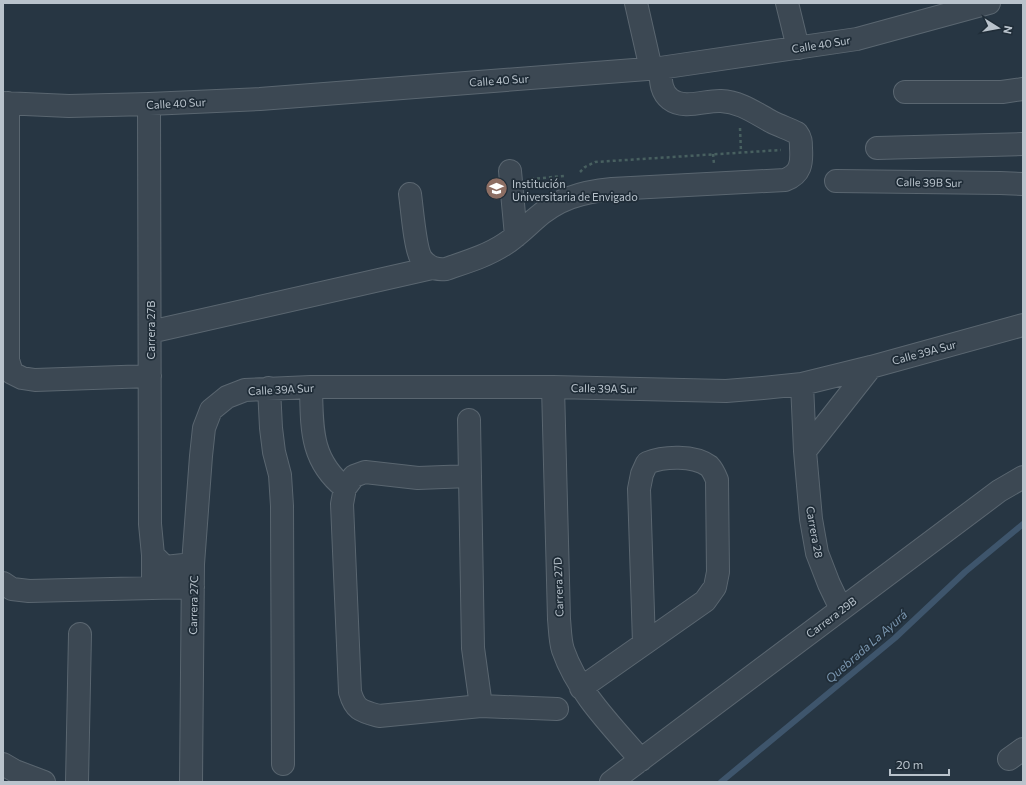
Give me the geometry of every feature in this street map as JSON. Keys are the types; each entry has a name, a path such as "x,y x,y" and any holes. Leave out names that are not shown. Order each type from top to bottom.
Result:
{"street":[{"path":"150,332 432,268 446,269 491,253 516,236 554,204 567,198 592,191 785,180 796,174 802,161 800,136 797,133 772,122 742,105 721,101 687,104 674,101 666,95 655,68 636,3"},
{"path":"787,3 798,48"},
{"name":"Calle 40 Sur","path":"6,103 69,106 260,99 655,68 857,39 977,5"},
{"path":"905,92 1002,92 1023,89"},
{"path":"6,103 8,360 12,373 22,378 35,380 150,376"},
{"name":"Carrera 27B","path":"149,104 150,524 153,555 153,588"},
{"path":"877,148 1023,144"},
{"path":"510,176 516,236"},
{"name":"Calle 39B Sur","path":"836,181 1023,184"},
{"path":"410,194 419,254 426,264 432,268"},
{"name":"Calle 39A Sur","path":"204,428 211,410 227,397 244,390 311,387 553,387 726,391 802,384 871,367 1020,326"},
{"path":"805,451 871,367"},
{"name":"Carrera 28","path":"802,384 805,451 811,519 817,553 829,584 842,609"},
{"path":"311,387 312,428 316,448 322,463 333,479 344,488"},
{"name":"Carrera 27D","path":"553,387 559,619 563,648 572,672 581,688 641,760"},
{"path":"269,388 271,428 274,452 280,476 282,506 283,764"},
{"path":"469,420 473,648 481,706"},
{"name":"Carrera 27C","path":"191,782 193,564 204,428"},
{"path":"581,688 705,601 715,587 718,572 718,480 710,467 699,460 667,458 656,459 647,463 642,474 639,489 644,643"},
{"path":"470,476 418,478 365,472 354,476 344,488 342,504 343,528 350,692 353,703 362,711 379,716 481,706 557,709"},
{"name":"Carrera 29B","path":"611,782 999,490 1023,477"},
{"path":"153,555 165,567 193,564"},
{"path":"3,583 12,589 29,591 193,587"},
{"path":"77,782 80,634"},
{"path":"3,764 15,771 44,782"}],"path":[{"path":"577,174 595,162 801,148"},
{"path":"510,176 564,176"}],"waterway":[{"name":"Quebrada La Ayurá","path":"721,782 895,638 965,572 1023,524"}],"place":[{"name":"Institución Universitaria de Envigado","path":"496,189"}]}
